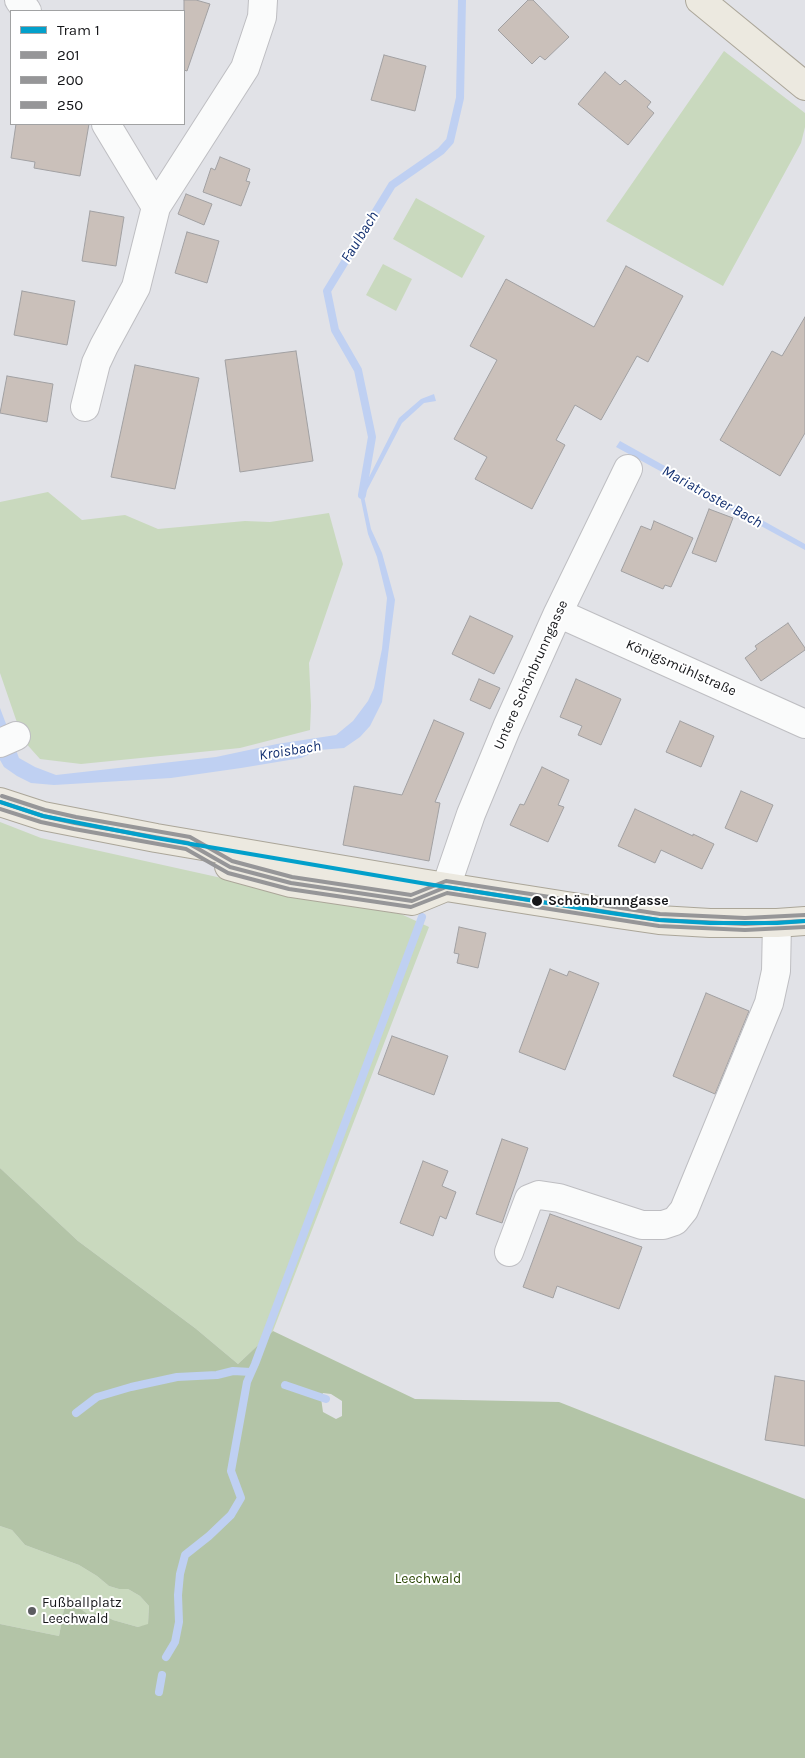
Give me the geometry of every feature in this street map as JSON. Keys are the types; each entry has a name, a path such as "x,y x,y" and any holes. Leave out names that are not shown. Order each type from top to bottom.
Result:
{"main road":[{"path":"700,0 805,86"},
{"path":"0,802 43,816 75,823 188,843 230,867 291,882 412,901 446,887 660,920 710,923 805,921"}],"street":[{"path":"85,406 96,363 136,287 156,207 245,68 262,17 263,0"},
{"path":"107,125 156,207"},
{"name":"Untere Schönbrunngasse","path":"446,887 471,814 507,727 558,613 628,469"},
{"name":"Königsmühlstraße","path":"558,613 805,724"},
{"path":"509,1252 529,1199 539,1195 559,1198 642,1225 663,1225 675,1221 684,1210 770,1003 776,971 777,923"}],"green space":[{"path":"724,51 805,113 805,127 801,143 723,286 606,221"},
{"path":"416,198 485,236 462,278 393,239"},
{"path":"383,264 412,279 396,311 366,295"},
{"path":"48,492 82,520 125,515 158,529 245,521 270,522 329,513 343,564 309,663 310,730 240,748 81,764 40,759 23,740 0,673 0,502"},
{"path":"0,822 41,838 339,904 401,914 429,927 273,1331 238,1364 195,1328 78,1241 0,1168"},
{"name":"Leechwald","path":"0,1168 78,1241 195,1328 238,1364 273,1331 415,1399 559,1402 805,1499 805,1758 0,1758 0,1624 59,1636 66,1598 89,1615 98,1612 113,1620 138,1627 148,1624 149,1606 140,1596 128,1589 109,1586 79,1565 25,1545 12,1530 0,1526","holes":["323,1393 331,1394 342,1401 342,1416 336,1419 323,1412 321,1398"]},
{"path":"0,1526 12,1530 25,1545 79,1565 109,1586 128,1589 140,1596 149,1606 148,1625 138,1627 113,1620 98,1612 89,1615 66,1598 59,1636 0,1624"}],"water":[{"name":"Kroisbach","path":"434,394 436,401 424,403 402,423 364,496 371,529 382,553 395,600 382,702 370,726 360,737 344,748 319,750 301,758 171,778 54,785 31,783 4,767 0,760 0,708 19,758 56,775 216,757 277,744 336,735 353,721 368,701 374,688 382,649 387,598 377,557 368,534 360,495 399,418 421,399"},
{"name":"Mariatroster Bach","path":"620,441 805,544 805,550 616,447"}],"building":[{"path":"184,0 196,0 210,4 187,71 185,70"},
{"path":"528,0 533,0 569,37 545,60 540,56 532,64 498,30"},
{"path":"384,55 426,66 415,111 371,100"},
{"path":"605,72 620,85 625,80 651,102 647,107 654,113 628,145 578,104"},
{"path":"16,125 89,125 80,176 34,168 35,162 11,158"},
{"path":"220,157 250,169 246,181 250,182 241,206 203,192 211,168 215,170"},
{"path":"186,194 212,204 204,225 178,214"},
{"path":"90,211 124,217 116,266 82,261"},
{"path":"187,232 219,241 207,283 175,273"},
{"path":"626,266 683,296 648,362 637,356 601,420 575,405 556,440 565,445 532,509 475,479 487,457 454,439 497,360 470,346 506,279 594,327"},
{"path":"22,291 75,301 67,345 14,335"},
{"path":"805,317 805,433 780,476 720,440 772,351 782,356"},
{"path":"296,351 313,461 240,472 225,360"},
{"path":"135,365 199,378 175,489 111,477"},
{"path":"7,376 53,384 47,422 0,413"},
{"path":"709,509 733,518 716,562 692,553"},
{"path":"654,521 693,538 671,587 665,585 663,589 621,571 641,526 651,530"},
{"path":"470,616 513,636 494,674 452,654"},
{"path":"788,623 805,650 761,681 745,658 757,649 755,646"},
{"path":"479,679 500,688 490,709 470,700"},
{"path":"576,679 621,699 601,745 578,735 582,726 560,717"},
{"path":"434,720 464,733 435,802 440,803 429,861 343,845 354,786 402,795"},
{"path":"680,721 714,736 701,767 666,752"},
{"path":"542,767 569,780 558,805 564,807 548,842 510,825 520,804 524,805"},
{"path":"741,791 773,805 757,842 725,828"},
{"path":"635,809 714,844 702,869 661,850 655,863 618,846"},
{"path":"459,927 486,933 478,968 457,963 459,954 454,953"},
{"path":"550,969 567,976 569,971 599,983 565,1070 519,1052"},
{"path":"706,993 749,1011 715,1094 673,1076"},
{"path":"392,1036 448,1056 434,1095 378,1074"},
{"path":"502,1139 528,1148 502,1223 476,1214"},
{"path":"423,1161 448,1171 442,1186 456,1192 446,1219 440,1216 433,1236 400,1223"},
{"path":"550,1214 642,1247 619,1309 557,1286 553,1298 523,1287"},
{"path":"775,1376 805,1381 805,1446 765,1440"}],"waterway":[{"name":"Faulbach","path":"362,495 372,437 358,370 335,330 327,291 392,185 441,151 450,141 460,98 462,0"},
{"path":"166,1657 175,1642 179,1622 178,1595 180,1574 185,1555 231,1515 241,1498 231,1471 247,1382 422,917"},
{"path":"76,1413 97,1397 131,1387 177,1377 217,1375 233,1371 251,1372"},
{"path":"285,1385 326,1399"},
{"path":"159,1692 162,1675"}],"tram line":[{"name":"1","path":"0,802 43,816 156,838 611,913 659,920 710,923 805,921"}],"transit line":[{"name":"250","path":"2,796 45,810 76,817 190,837 232,861 292,877 411,895 446,881 660,914 745,918 805,915"},
{"name":"201","path":"0,802 43,816 75,823 188,843 230,867 291,883 412,901 446,887 659,920 745,924 805,921"},
{"name":"200","path":"0,809 41,822 186,849 228,873 289,889 411,907 447,893 659,926 745,930 805,927"}],"place":[{"name":"Schönbrunngasse","path":"537,901"},
{"name":"Fußballplatz Leechwald","path":"32,1611"}]}
